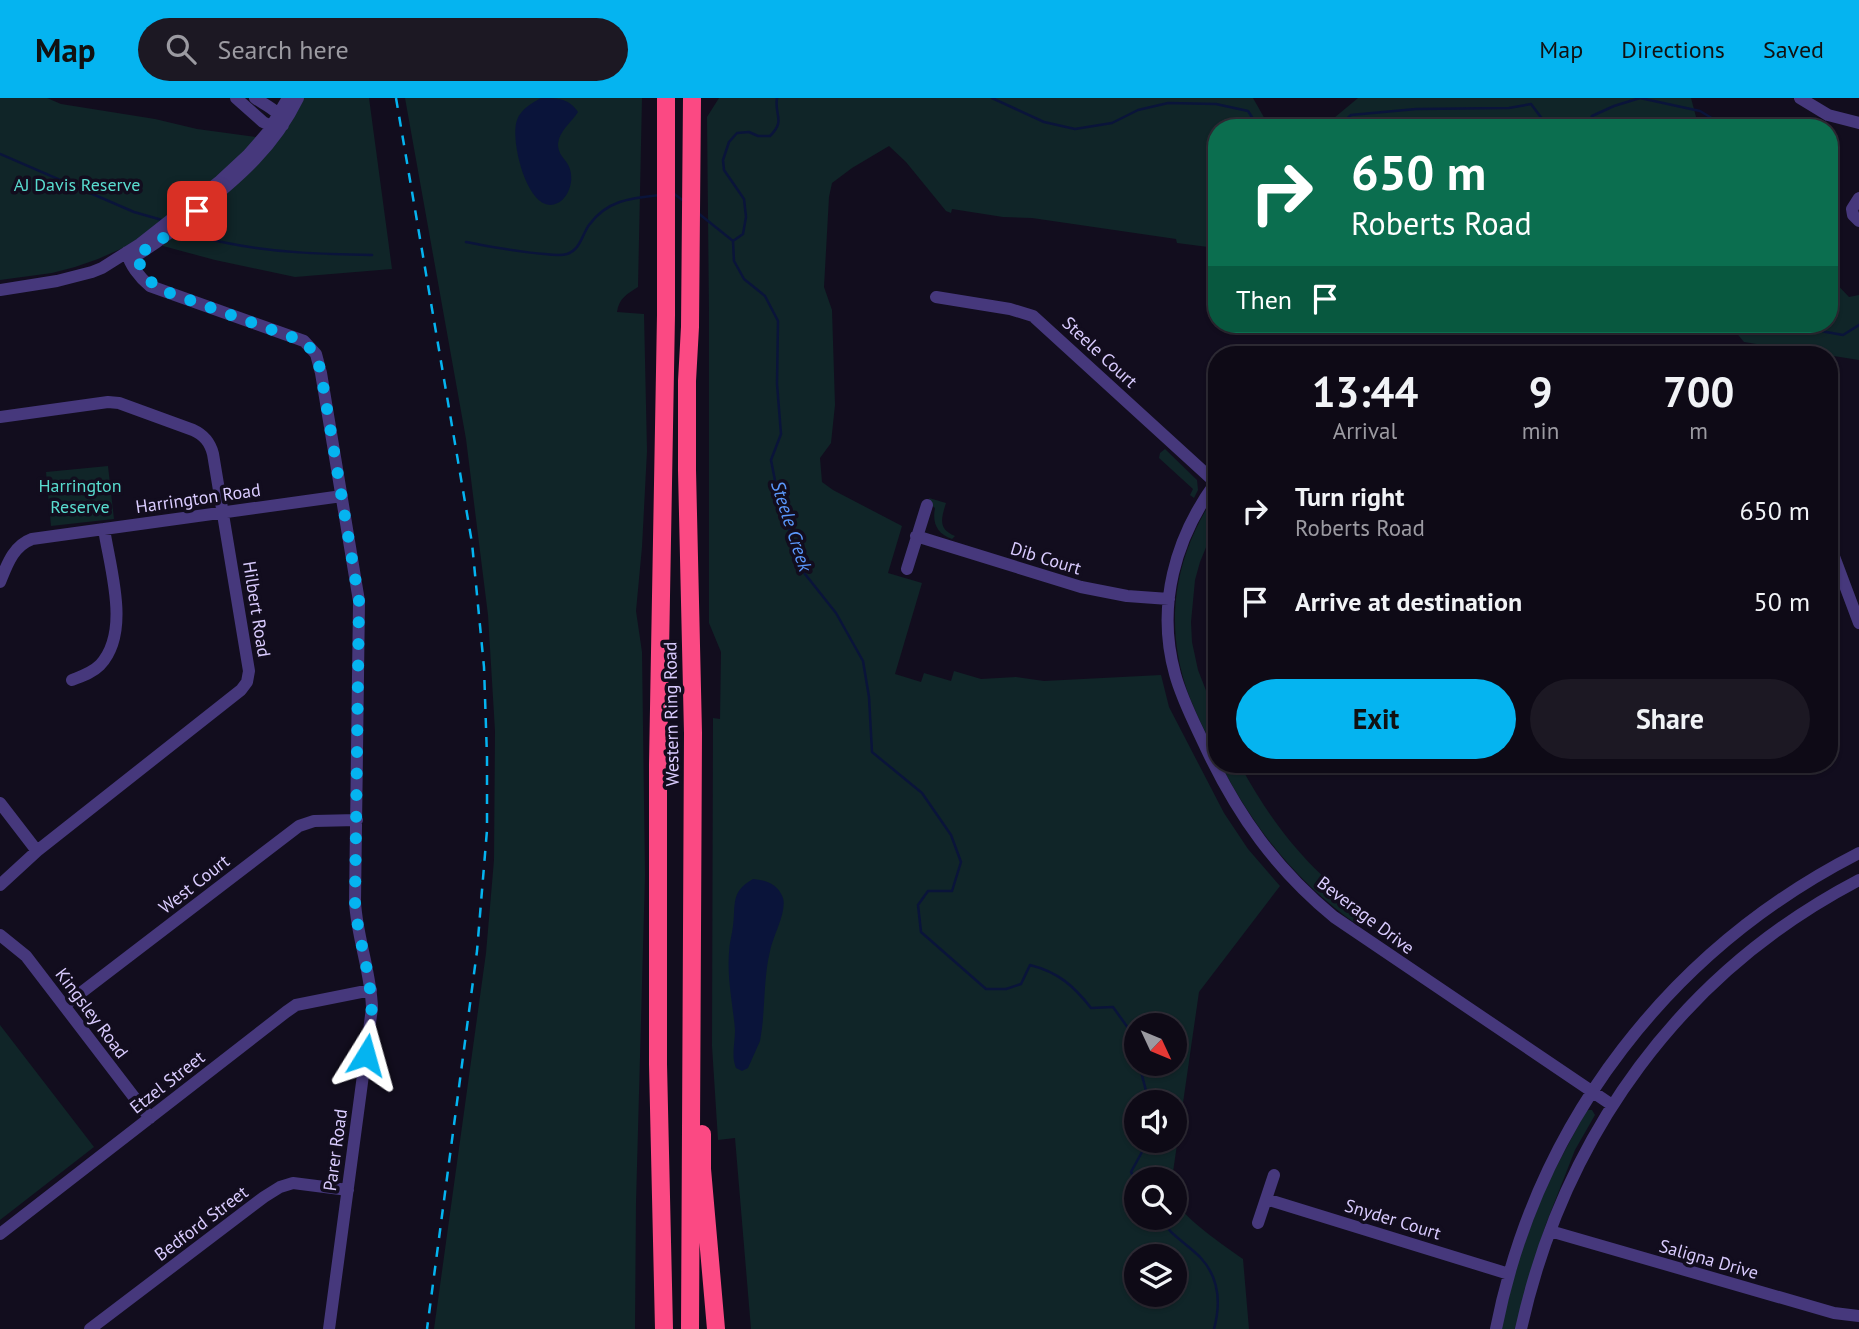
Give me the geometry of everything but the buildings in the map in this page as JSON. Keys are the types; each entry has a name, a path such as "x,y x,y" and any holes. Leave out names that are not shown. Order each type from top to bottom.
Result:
{"highway":[{"name":"Western Ring Road","path":"664,1329 658,1064 658,779 666,315 666,98"},
{"name":"Western Ring Road","path":"690,1329 693,733 687,381 692,102"},
{"path":"693,733 702,1169 716,1329"},
{"path":"652,1329 651,1143 658,1064"}],"street":[{"path":"236,98 258,118 278,122"},
{"path":"255,98 278,122"},
{"path":"0,290 57,281 122,263 247,169 269,146 288,98"},
{"path":"278,122 298,98"},
{"path":"1800,98 1828,115 1859,123"},
{"path":"1859,198 1852,209 1853,215 1859,221"},
{"name":"Parer Road","path":"130,256 144,281 159,289 291,336 311,347 316,354 321,373 359,601 356,910 372,1015 329,1329"},
{"name":"Steele Court","path":"936,297 1027,312 1208,475"},
{"name":"Hilbert Road","path":"0,416 108,401 193,430 203,436 212,448 249,664 244,686 37,851 0,885"},
{"name":"Beverage Drive","path":"1208,494 1184,536 1172,578 1168,624 1174,673 1208,752"},
{"name":"Harrington Road","path":"0,582 13,555 26,541 342,496"},
{"path":"907,569 927,505"},
{"path":"72,680 99,666 114,642 117,609 104,529"},
{"name":"Dib Court","path":"916,536 1081,587 1127,596 1169,600"},
{"path":"1838,566 1858,619"},
{"name":"Beverage Drive","path":"1218,773 1232,801 1256,836 1273,858 1312,898 1342,923 1612,1105"},
{"path":"0,803 37,851"},
{"name":"West Court","path":"65,1005 299,826 314,821 356,820"},
{"path":"1496,1329 1509,1274 1546,1173 1570,1126 1630,1038 1652,1011 1729,937 1816,876 1859,853"},
{"path":"1521,1329 1529,1293 1549,1231 1579,1162 1612,1105 1668,1031 1712,985 1779,930 1859,880"},
{"name":"Kingsley Road","path":"0,935 26,956 150,1118"},
{"name":"Etzel Street","path":"0,1234 296,1006 370,990"},
{"path":"1258,1223 1274,1175"},
{"name":"Bedford Street","path":"90,1329 280,1187 293,1183 348,1190"},
{"name":"Snyder Court","path":"1266,1199 1509,1274"},
{"name":"Saligna Drive","path":"1549,1231 1834,1313 1859,1316"}],"green space":[{"name":"AJ Davis Reserve","path":"0,98 47,98 61,104 155,119 197,129 277,140 303,98 369,98 392,269 295,277 163,246 162,240 125,247 98,259 52,273 0,280"},
{"path":"405,98 642,98 638,287 627,294 617,312 644,314 647,451 636,611 642,652 645,875 635,1329 434,1329 486,953 494,860 495,731 488,615 466,439"},
{"path":"719,98 1253,98 1265,119 1208,119 1208,247 1177,243 1176,239 1032,218 1003,217 952,209 951,213 946,211 906,162 889,146 832,183 824,287 832,310 835,405 831,443 820,458 822,482 902,526 888,573 922,583 895,674 921,682 924,673 951,681 954,671 981,679 1016,677 1044,681 1161,675 1169,707 1224,813 1248,849 1280,886 1199,992 1187,1075 1187,1013 1124,1013 1124,1076 1187,1076 1185,1090 1124,1090 1124,1153 1176,1153 1174,1167 1124,1167 1124,1230 1187,1230 1187,1216 1243,1259 1249,1329 751,1329 735,1138 718,1140 712,1046 713,718 720,719 721,652 709,623 707,117"},
{"path":"1358,98 1691,98 1697,119 1333,119"},
{"path":"1838,285 1849,297 1859,295 1859,360 1838,357 1838,346 1770,346 1744,342 1736,333 1838,333"},
{"path":"1165,449 1197,480 1198,490 1194,498 1190,495 1193,489 1159,458"},
{"name":"Harrington Reserve","path":"108,466 114,519 51,526 46,472"},
{"path":"929,498 946,503 942,523 946,530 955,536 952,539 937,527 935,508 930,504"},
{"path":"1208,507 1208,542 1195,580 1191,622 1198,670 1208,696 1208,737 1187,690 1180,664 1175,613 1183,563"},
{"path":"1225,773 1245,773 1281,830 1312,866 1371,915 1364,926 1359,926 1337,910 1298,874 1264,834"},
{"path":"0,1025 94,1147 0,1220"},
{"path":"1592,1110 1595,1115 1575,1150 1546,1224 1516,1329 1500,1329 1519,1258 1545,1188 1586,1111"}],"water":[{"path":"541,98 567,101 578,112 563,131 558,144 571,171 570,186 563,199 552,205 541,202 533,194 522,169 516,141 515,129 519,116"},
{"path":"753,879 775,886 781,893 784,904 768,960 760,1041 748,1068 742,1071 736,1068 734,1059 735,1030 729,982 729,950 737,894"}],"waterway":[{"name":"Steele Creek","path":"698,213 733,241 743,234 746,217 744,199 724,170 723,160 729,142 737,133 770,136 775,131 778,122 777,98"},
{"name":"Steele Creek","path":"992,98 1044,122 1075,129 1112,123 1138,110 1168,103 1216,104 1248,111 1253,119"},
{"name":"Steele Creek","path":"1640,98 1700,111 1713,119"},
{"name":"Steele Creek","path":"1591,119 1592,116 1614,106 1640,98"},
{"name":"Steele Creek","path":"1347,119 1351,115 1416,109 1509,108 1531,104 1542,119"},
{"name":"Steele Creek","path":"0,154 134,212 162,220"},
{"name":"Steele Creek","path":"673,193 685,202"},
{"name":"Steele Creek","path":"466,242 525,252 565,255 575,249 589,225 604,210 630,199 660,195"},
{"name":"Steele Creek","path":"180,230 191,235 263,249 372,255"},
{"name":"Steele Creek","path":"733,241 734,261 744,279 765,296 778,321 777,384 781,434 771,460 779,501 805,574 836,613 863,661 869,697 872,752 922,793 951,835 961,862 952,891 928,891 918,905 921,932 986,989 1006,989 1021,984 1030,965 1065,981 1091,1008 1113,1007 1124,1022"},
{"name":"Steele Creek","path":"1832,333 1843,335 1859,325"},
{"name":"Steele Creek","path":"1142,1076 1146,1090"},
{"name":"Steele Creek","path":"1134,1167 1141,1153"},
{"name":"Steele Creek","path":"1169,1230 1200,1257 1211,1273 1218,1300 1214,1329"}],"railway":[{"path":"396,98 472,543 484,667 487,757 487,830 477,951 427,1329"}],"route":[{"path":"197,211 158,242 135,256 152,284 159,289 303,341 316,354 321,373 359,601 355,902 372,1001 366,1055"}]}
